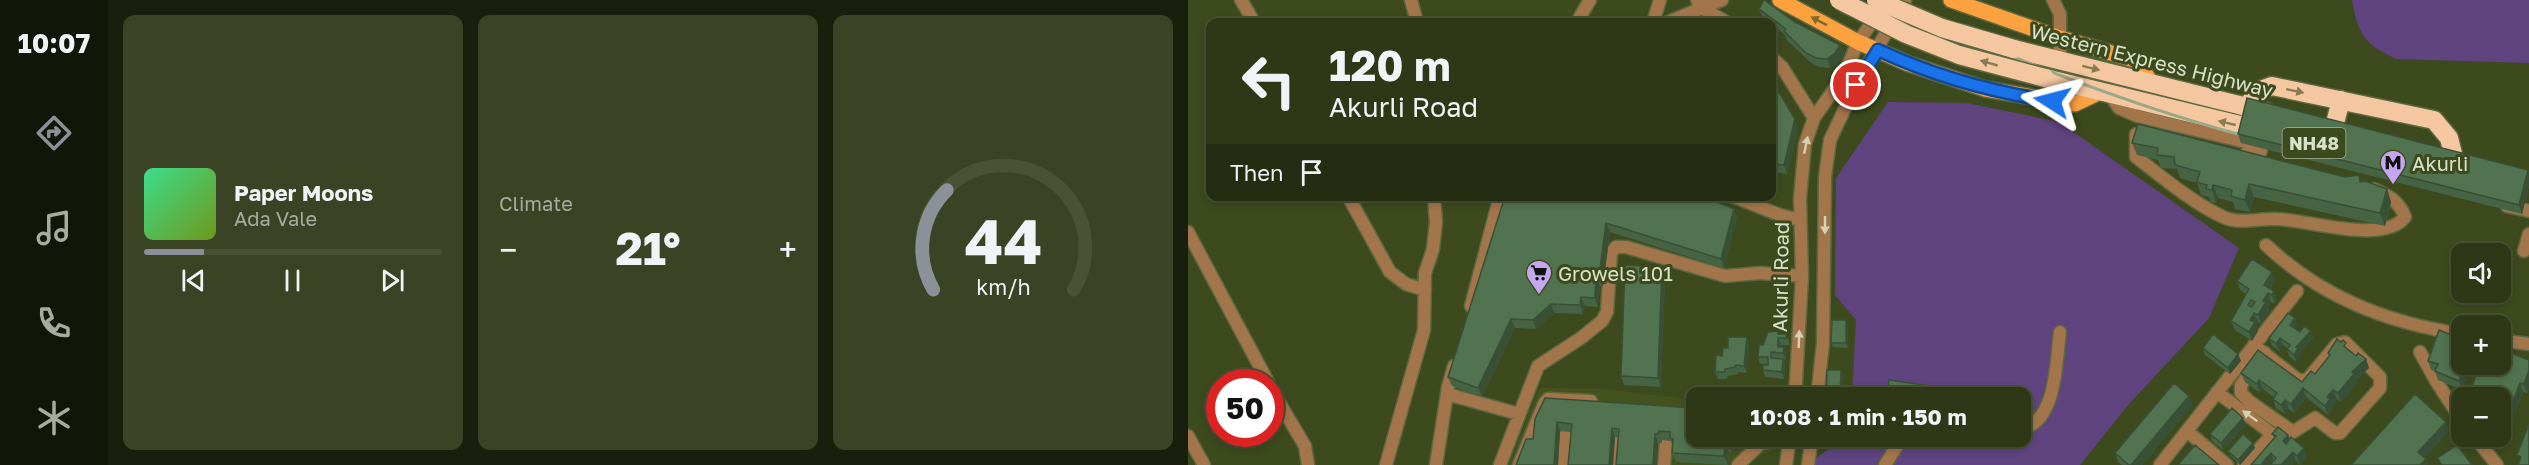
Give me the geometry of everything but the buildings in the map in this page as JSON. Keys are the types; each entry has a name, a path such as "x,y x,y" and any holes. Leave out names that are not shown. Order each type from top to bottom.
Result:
{"highway":[{"name":"NH48","path":"1839,0 1906,34 1959,55 2105,94 2138,115 2269,149"},
{"name":"Western Express Highway","path":"1876,0 1942,28 2014,49 2279,115"},
{"path":"2246,108 2258,92 2272,86 2434,120 2444,129 2453,154"},
{"path":"2334,127 2341,100"},
{"name":"NH48","path":"2312,122 2356,132"},
{"path":"2432,149 2475,159"},
{"path":"2502,196 2529,195"}],"main road":[{"path":"1780,0 1858,42 1909,64 1985,89 2075,104 2105,94"},
{"path":"1951,0 2060,38 2138,61 2151,83"}],"street":[{"path":"1241,0 1252,18"},
{"path":"1411,0 1416,18"},
{"path":"1579,18 1590,0"},
{"path":"1654,18 1660,0"},
{"path":"1675,18 1700,4 1722,0"},
{"name":"Akurli Road","path":"1796,387 1802,276 1800,220 1805,144 1814,118 1844,75 1858,42 1889,0"},
{"path":"1818,387 1823,343 1825,177 1830,140 1856,85 1905,0"},
{"path":"2053,0 2060,14 2060,61"},
{"path":"1700,4 1720,18"},
{"path":"1776,62 1782,67 1814,118"},
{"path":"2269,149 2138,115 2134,144 2136,157 2174,186 2223,217 2238,221 2277,219 2351,230 2388,228 2399,225 2405,217 2393,198 2366,186"},
{"path":"2502,196 2529,212"},
{"path":"1351,201 1390,272 1406,284 1425,290"},
{"path":"1386,465 1424,330 1425,273 1433,249 1437,222 1435,201"},
{"path":"1467,321 1499,201"},
{"path":"1746,201 1800,220"},
{"path":"1188,232 1261,369"},
{"path":"2524,251 2529,234"},
{"path":"2266,245 2298,273 2343,301 2367,311 2430,330 2451,333"},
{"path":"1500,465 1538,366 1581,338 1602,321 1607,312 1611,253 1616,247 1626,247 1725,276 1760,273 1802,276"},
{"path":"2160,465 2192,435 2217,392 2297,291"},
{"path":"2031,424 2038,421 2049,405 2060,332"},
{"path":"2254,345 2265,353 2298,380 2303,381 2307,380 2337,344 2345,342 2380,377 2380,388 2340,433 2335,433 2315,418 2293,432 2250,402 2241,393 2241,385 2265,353"},
{"path":"2511,342 2529,344"},
{"path":"2420,352 2451,404"},
{"path":"1436,465 1447,394 1458,354"},
{"path":"2217,392 2271,433 2270,437 2244,465"},
{"path":"1447,394 1518,414"},
{"path":"1519,465 1548,399 1602,402"},
{"path":"1284,411 1305,446 1308,465"},
{"path":"2192,435 2227,465"},
{"path":"1188,436 1204,465"},
{"path":"1563,465 1565,436"},
{"path":"1613,465 1615,438"},
{"path":"1664,465 1666,444"},
{"path":"1738,465 1751,447"},
{"path":"1786,465 1789,447"},
{"path":"1808,465 1810,447"},
{"path":"1885,465 1896,447"},
{"path":"2483,447 2497,465"}],"shaded area":[{"path":"2352,0 2529,0 2529,63 2397,59 2377,49 2365,37 2357,22"},
{"path":"1888,102 1967,103 2059,122 2239,248 2209,318 2129,404 2080,465 1811,465 1812,461 1832,447 2031,447 2031,387 1853,387 1856,320 1835,295 1836,178"},
{"path":"1540,388 1605,389 1686,399 1686,447 1777,447 1747,465 1508,465"}],"railway":[{"path":"1882,0 2065,77 2158,110 2253,138"}],"place":[{"name":"Akurli","path":"2393,186"},
{"name":"Growels 101","path":"1539,296"}],"route":[{"path":"1856,85 1878,50 1909,64 1985,89 2052,101"}]}
